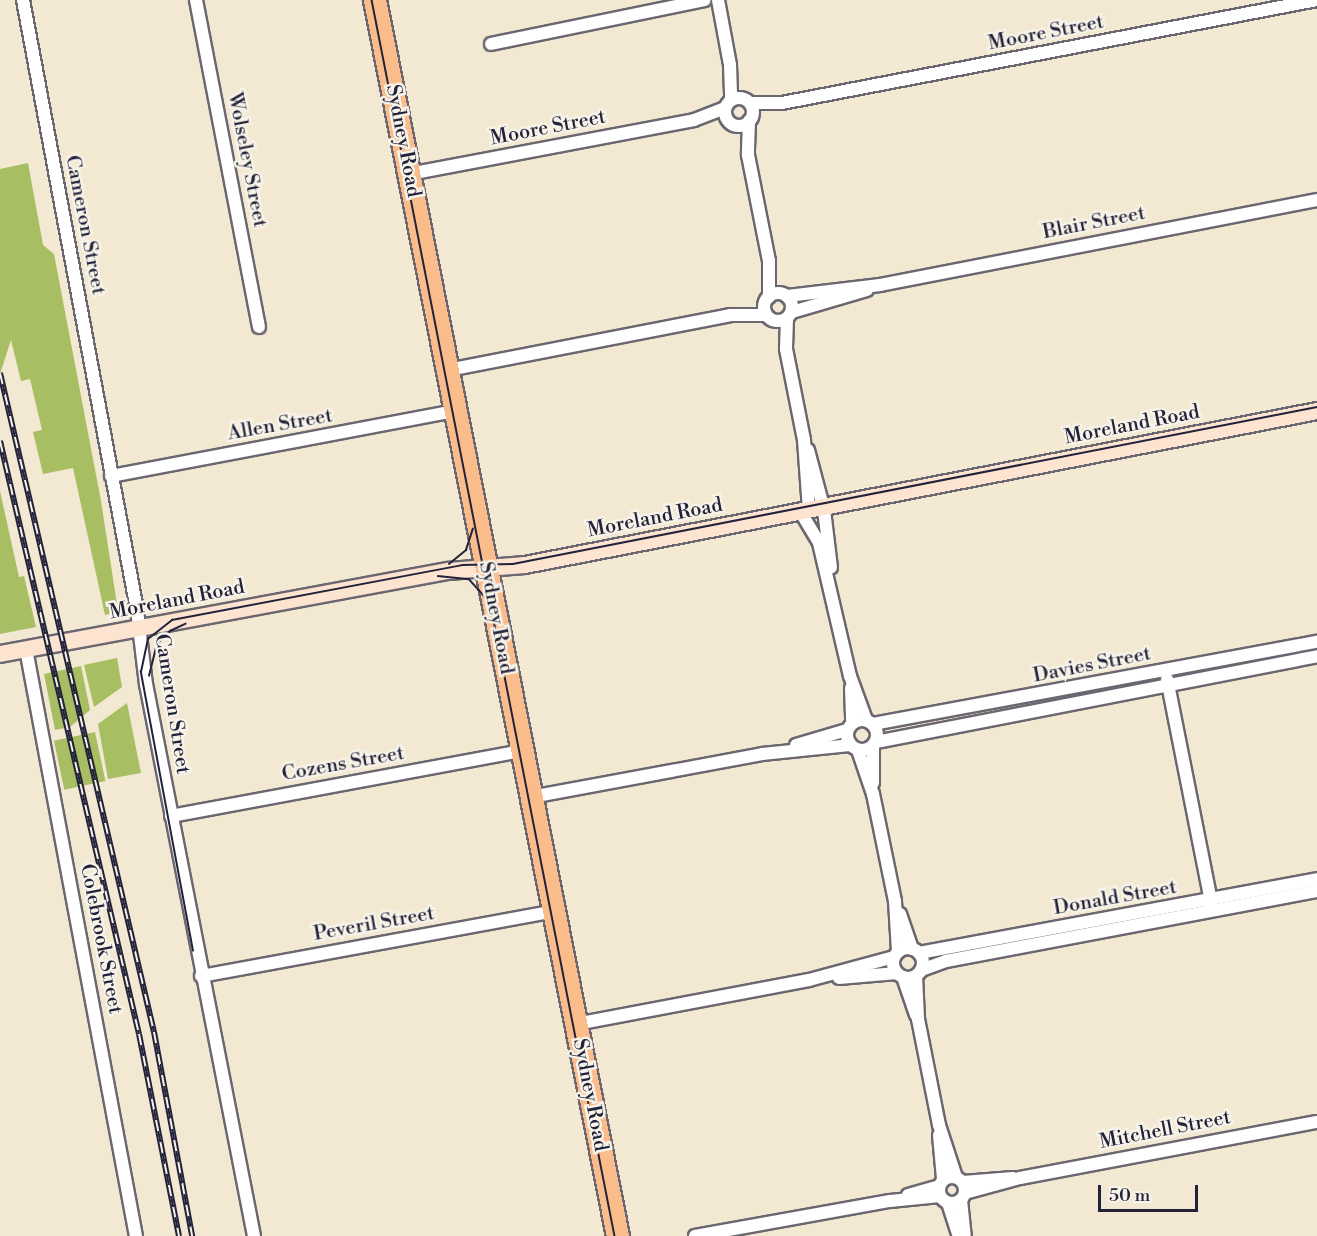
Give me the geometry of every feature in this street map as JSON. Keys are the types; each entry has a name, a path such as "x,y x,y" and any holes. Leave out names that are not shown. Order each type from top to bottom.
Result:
{"highway":[{"name":"Sydney Road","path":"375,0 618,1236"}],"main road":[{"name":"Moreland Road","path":"0,654 435,573 513,567 1317,411"}],"street":[{"name":"Cameron Street","path":"23,0 141,628 145,678 201,976 254,1236"},
{"name":"Wolseley Street","path":"196,0 260,327"},
{"path":"491,44 705,0"},
{"path":"718,0 730,65 730,113 748,155 769,261 770,318 786,349 804,440 811,509 832,593"},
{"name":"Moore Street","path":"750,110 1317,0"},
{"path":"730,65 750,110 748,155"},
{"path":"730,113 750,110"},
{"path":"730,113 750,110"},
{"name":"Moore Street","path":"409,174 730,113"},
{"name":"Blair Street","path":"768,298 879,285 1317,200"},
{"path":"769,261 787,295 790,316 786,349"},
{"name":"Blair Street","path":"770,318 790,316 849,298 879,285"},
{"path":"448,370 730,315 768,298"},
{"path":"730,315 770,318"},
{"name":"Allen Street","path":"111,476 456,411"},
{"path":"811,509 850,676 870,722 874,744 873,794"},
{"name":"Davies Street","path":"850,726 1166,671 1317,642"},
{"name":"Colebrook Street","path":"26,649 136,1236"},
{"name":"Davies Street","path":"854,747 1317,656"},
{"path":"1166,671 1212,905"},
{"path":"850,676 850,726 854,747 873,794 895,901 896,955 909,974 959,1236"},
{"path":"766,753 850,726"},
{"path":"531,797 766,753 854,747"},
{"name":"Cozens Street","path":"171,816 522,751"},
{"name":"Donald Street","path":"809,980 909,974 946,962 1212,905 1317,879"},
{"name":"Donald Street","path":"576,1023 809,980 916,951 1317,891"},
{"path":"895,901 916,951 909,974"},
{"name":"Peveril Street","path":"201,976 554,910"},
{"name":"Mitchell Street","path":"695,1236 1317,1122"},
{"path":"952,1190 965,1236"}],"green space":[{"path":"28,163 43,245 54,254 101,501 118,611 105,615 73,468 43,474 33,432 42,430 30,379 21,381 11,340 0,374 0,169"},
{"path":"0,491 19,577 24,576 36,627 0,634"},
{"path":"117,658 122,687 94,707 84,665"},
{"path":"81,666 90,710 70,727 55,730 44,674"},
{"path":"127,703 141,773 108,779 98,724"},
{"path":"95,732 105,781 64,790 54,741"}],"tram line":[{"path":"372,0 615,1236"},
{"path":"193,951 141,672 148,639 172,620 462,565 513,564 1317,407"},
{"path":"449,564 466,550 473,529"},
{"path":"438,576 469,579 487,599"},
{"path":"149,676 157,644 170,631 185,624"}],"railway":[{"path":"0,373 154,1032 192,1236"},
{"path":"0,441 139,1034 179,1236"}]}
